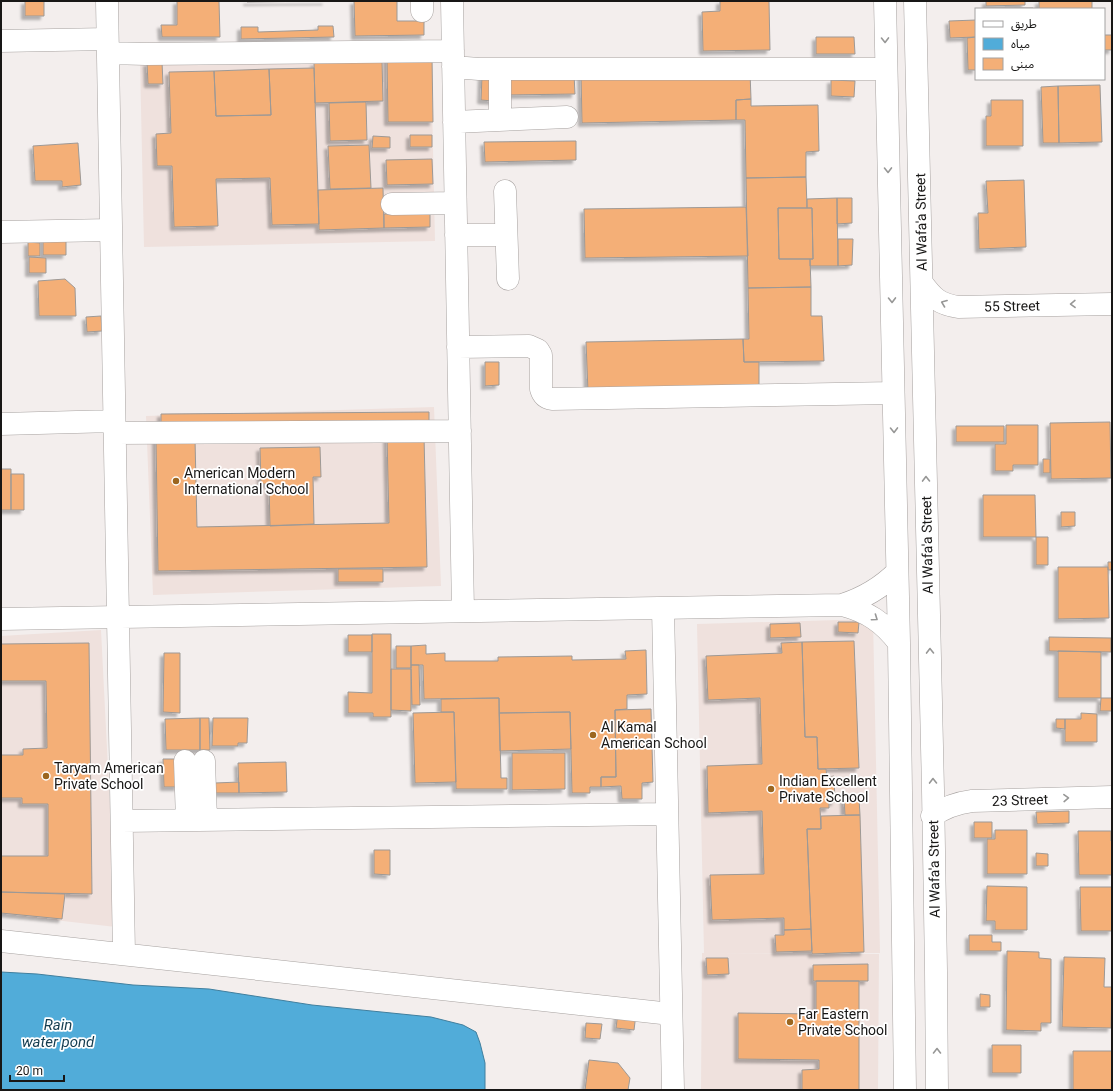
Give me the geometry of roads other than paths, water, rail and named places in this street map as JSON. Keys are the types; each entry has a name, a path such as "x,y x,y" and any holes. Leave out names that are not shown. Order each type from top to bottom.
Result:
{"street":[{"path":"107,1 124,954"},
{"path":"452,1 464,611"},
{"path":"885,1 899,643 905,1090"},
{"name":"Al Wafa'a Street","path":"915,1 936,971 937,1090"},
{"path":"1,41 107,46 146,54 453,59 500,69 886,68"},
{"path":"500,69 500,120"},
{"path":"454,122 567,117"},
{"path":"505,191 508,279"},
{"path":"392,204 456,203"},
{"path":"1,232 111,230"},
{"path":"456,235 506,234"},
{"name":"55 Street","path":"922,283 938,302 953,306 1112,304"},
{"path":"458,347 529,346 534,348 540,355 542,393 545,397 552,399 893,394"},
{"path":"1,424 114,427 460,431"},
{"path":"1,619 842,604 861,598 878,589 897,572"},
{"path":"842,604 869,614 886,627 899,643"},
{"path":"663,608 673,1090"},
{"path":"194,761 196,820"},
{"name":"23 Street","path":"932,816 944,808 958,803 972,801 1112,797"},
{"path":"122,821 667,814"},
{"path":"1,941 671,1014"}],"water":[{"name":"Rain water pond","path":"1,972 37,974 133,985 209,989 312,1005 431,1017 463,1025 476,1032 485,1063 485,1090 1,1090"}],"place":[{"name":"American Modern International School","path":"176,481"},
{"name":"Al Kamal American School","path":"593,735"},
{"name":"Taryam American Private School","path":"46,776"},
{"name":"Indian Excellent Private School","path":"771,789"},
{"name":"Far Eastern Private School","path":"790,1022"}]}
